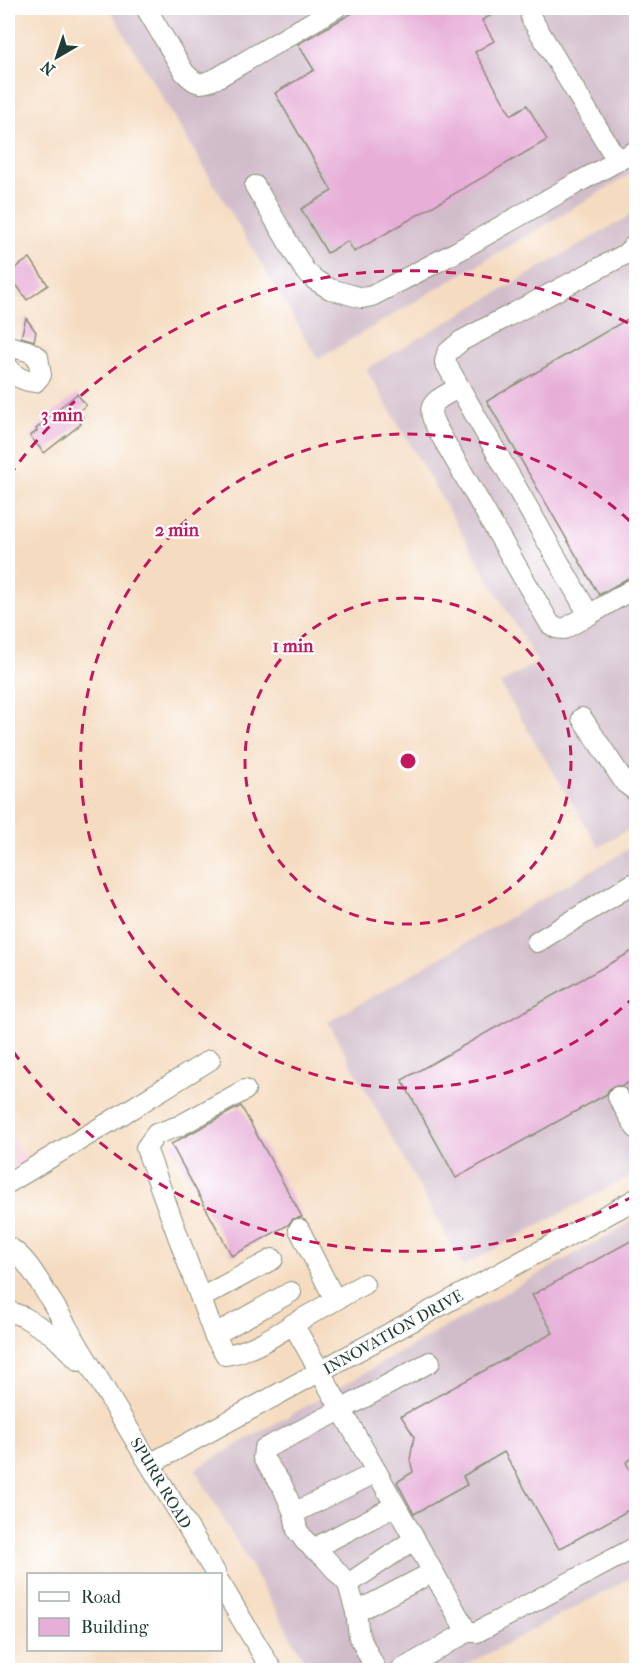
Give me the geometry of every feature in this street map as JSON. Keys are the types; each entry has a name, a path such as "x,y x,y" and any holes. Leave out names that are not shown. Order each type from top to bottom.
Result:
{"street":[{"path":"146,8 184,72 192,81 202,84 218,78 336,8"},
{"path":"531,18 617,160"},
{"path":"255,186 305,271 330,289 362,298 379,293 458,251 636,151"},
{"path":"589,615 445,362 447,353 461,341 624,255 636,244"},
{"path":"8,346 28,351 38,357 41,375 35,382 25,381 12,374 8,367"},
{"path":"459,387 435,402 430,408 431,416 550,624 564,629 636,587"},
{"path":"582,718 625,783 636,791"},
{"path":"537,942 636,882"},
{"path":"8,1183 210,1060"},
{"path":"245,1090 179,1126 156,1134 146,1148 214,1335 226,1355 239,1353 263,1343 364,1284"},
{"path":"618,1097 636,1128"},
{"name":"INNOVATION DRIVE","path":"150,1464 636,1199"},
{"path":"299,1229 335,1300"},
{"name":"SPURR ROAD","path":"8,1247 26,1264 39,1283 215,1573"},
{"path":"201,1298 273,1259"},
{"path":"214,1335 291,1292"},
{"name":"SPURR ROAD","path":"8,1311 24,1317 53,1335 107,1392"},
{"path":"292,1324 467,1632"},
{"path":"376,1671 359,1636 356,1612 348,1584 297,1530 294,1513 282,1485 263,1458 264,1449 430,1362"},
{"path":"294,1513 377,1472"},
{"path":"313,1549 396,1506"},
{"path":"348,1584 415,1539"},
{"path":"401,1671 467,1632 477,1632 636,1547"},
{"path":"356,1612 433,1572"},
{"path":"222,1586 272,1671"}],"shaded area":[{"path":"109,8 628,8 636,15 636,171 318,359"},
{"path":"636,212 636,825 599,847 500,684 537,662 366,369"},
{"path":"636,845 636,1173 463,1266 328,1022"},
{"path":"8,1127 27,1162 8,1172"},
{"path":"636,1219 636,1575 457,1670 310,1670 195,1469"}],"building":[{"path":"361,8 396,8 399,12 413,8 416,12 425,8 505,8 482,20 494,41 475,52 511,115 527,105 547,140 354,252 348,241 327,253 301,209 332,191 275,93 314,70 298,44"},
{"path":"30,258 48,285 27,300 8,273"},
{"path":"636,314 636,575 599,595 487,401"},
{"path":"26,318 36,332 34,341 21,337"},
{"path":"77,394 86,405 79,411 83,417 78,420 81,424 44,453 30,436 45,422 43,421"},
{"path":"636,949 636,1078 622,1086 613,1086 607,1094 456,1178 402,1080"},
{"path":"241,1106 302,1217 293,1219 288,1225 232,1256 171,1144"},
{"path":"636,1238 636,1456 626,1462 636,1483 636,1506 559,1549 504,1452 463,1476 467,1485 414,1514 397,1482 413,1472 410,1460 414,1436 401,1416 553,1333 532,1295"}]}
